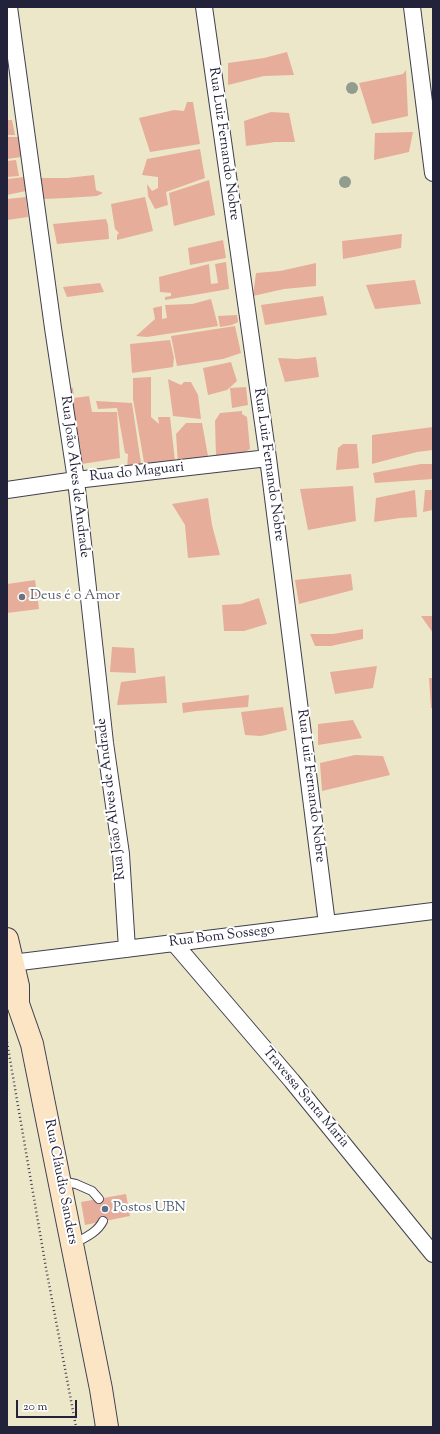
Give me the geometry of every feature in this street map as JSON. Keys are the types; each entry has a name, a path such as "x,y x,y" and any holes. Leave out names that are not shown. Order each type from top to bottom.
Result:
{"main road":[{"name":"Rua Cláudio Sanders","path":"7,939 18,986 12,1005 32,1044 101,1389 106,1427"}],"street":[{"name":"Rua João Alves de Andrade","path":"9,7 76,480 105,743 121,854 127,949"},
{"name":"Rua Luiz Fernando Nobre","path":"204,7 268,458 327,924"},
{"path":"412,7 433,173"},
{"name":"Rua do Maguari","path":"7,490 76,480 268,458"},
{"name":"Rua Bom Sossego","path":"12,963 433,911"},
{"name":"Travessa Santa Maria","path":"174,943 292,1081 433,1254"}],"lane":[{"path":"59,1181 76,1184 92,1191 99,1199"},
{"path":"72,1244 93,1232 100,1226 102,1221"}],"path":[{"path":"7,1041 76,1427"}],"building":[{"path":"287,52 294,75 264,76 228,85 228,63 264,58"},
{"path":"406,70 408,116 372,124 359,83 403,74"},
{"path":"187,102 193,102 200,144 150,152 139,118 174,110 184,111"},
{"path":"271,112 289,113 295,142 275,142 246,146 244,121"},
{"path":"7,120 12,120 15,135 7,135"},
{"path":"413,132 409,152 374,160 375,133"},
{"path":"7,137 19,137 21,157 7,159"},
{"path":"200,149 205,178 166,192 168,205 155,209 148,196 147,184 152,191 158,188 158,177 142,175 147,159"},
{"path":"16,160 19,176 7,177 7,161"},
{"path":"94,175 96,190 103,193 97,196 67,198 44,199 38,178 67,178"},
{"path":"24,177 26,191 7,195 7,179"},
{"path":"209,180 215,215 174,226 169,193"},
{"path":"26,197 28,217 7,220 7,199"},
{"path":"145,197 153,231 117,240 117,235 119,233 115,229 111,204"},
{"path":"106,219 109,239 57,244 53,224"},
{"path":"402,234 401,248 343,259 342,241"},
{"path":"223,240 226,258 190,265 188,248"},
{"path":"226,262 229,289 165,300 165,297 171,296 171,293 160,292 159,277 209,264 211,284 218,283 215,264"},
{"path":"316,263 316,286 284,289 253,296 256,273 280,271"},
{"path":"415,280 421,304 375,309 366,285"},
{"path":"100,283 104,292 67,297 63,287"},
{"path":"323,296 327,315 265,325 261,305"},
{"path":"211,299 218,326 147,337 136,336 155,319 153,308 162,306 162,319 167,318 165,305 192,304"},
{"path":"237,315 238,322 232,325 220,327 218,316"},
{"path":"235,326 241,353 223,359 177,366 171,336"},
{"path":"170,340 174,358 173,367 132,373 130,344"},
{"path":"316,357 319,377 285,382 278,358 297,359"},
{"path":"231,362 237,381 227,390 208,395 203,368"},
{"path":"151,377 151,417 159,424 158,417 170,417 175,461 145,468 133,399 133,378"},
{"path":"168,379 181,385 184,382 191,382 198,395 201,419 173,416"},
{"path":"65,386 73,388 74,398 89,396 92,412 117,412 120,458 82,464 80,444 75,441"},
{"path":"246,387 248,405 232,408 230,388"},
{"path":"96,401 132,403 142,470 127,472 128,454 125,453 117,408 98,409"},
{"path":"242,411 242,414 247,417 250,449 237,457 216,456 215,421 220,413"},
{"path":"186,423 202,423 208,456 213,457 178,464 176,434"},
{"path":"433,427 433,450 417,452 372,464 372,435"},
{"path":"343,444 357,444 359,468 336,470 338,448"},
{"path":"421,464 433,464 433,479 375,483 373,473"},
{"path":"353,486 356,521 308,530 300,489"},
{"path":"415,490 417,517 374,522 376,498"},
{"path":"425,490 433,490 433,510 423,512"},
{"path":"208,498 212,525 220,555 188,558 185,525 172,504"},
{"path":"351,574 353,590 299,604 295,580"},
{"name":"Deus é o Amor","path":"35,580 39,609 7,613 7,584"},
{"path":"259,598 267,624 244,631 224,631 222,605 241,604"},
{"path":"421,616 433,616 433,633"},
{"path":"363,629 363,639 331,646 315,646 310,634 333,634"},
{"path":"112,647 134,648 136,673 110,672"},
{"path":"377,666 373,688 335,694 330,672"},
{"path":"165,676 167,703 117,705 121,682"},
{"path":"429,678 433,678 433,708 431,708"},
{"path":"249,695 248,707 183,713 182,703"},
{"path":"283,707 287,730 261,736 245,735 241,712"},
{"path":"353,720 362,738 318,745 318,724"},
{"path":"355,755 383,756 390,775 322,791 320,763"},
{"name":"Postos UBN","path":"126,1194 130,1216 85,1225 81,1202"}],"place":[{"name":"Deus é o Amor","path":"22,597"},
{"name":"Postos UBN","path":"105,1209"}]}
